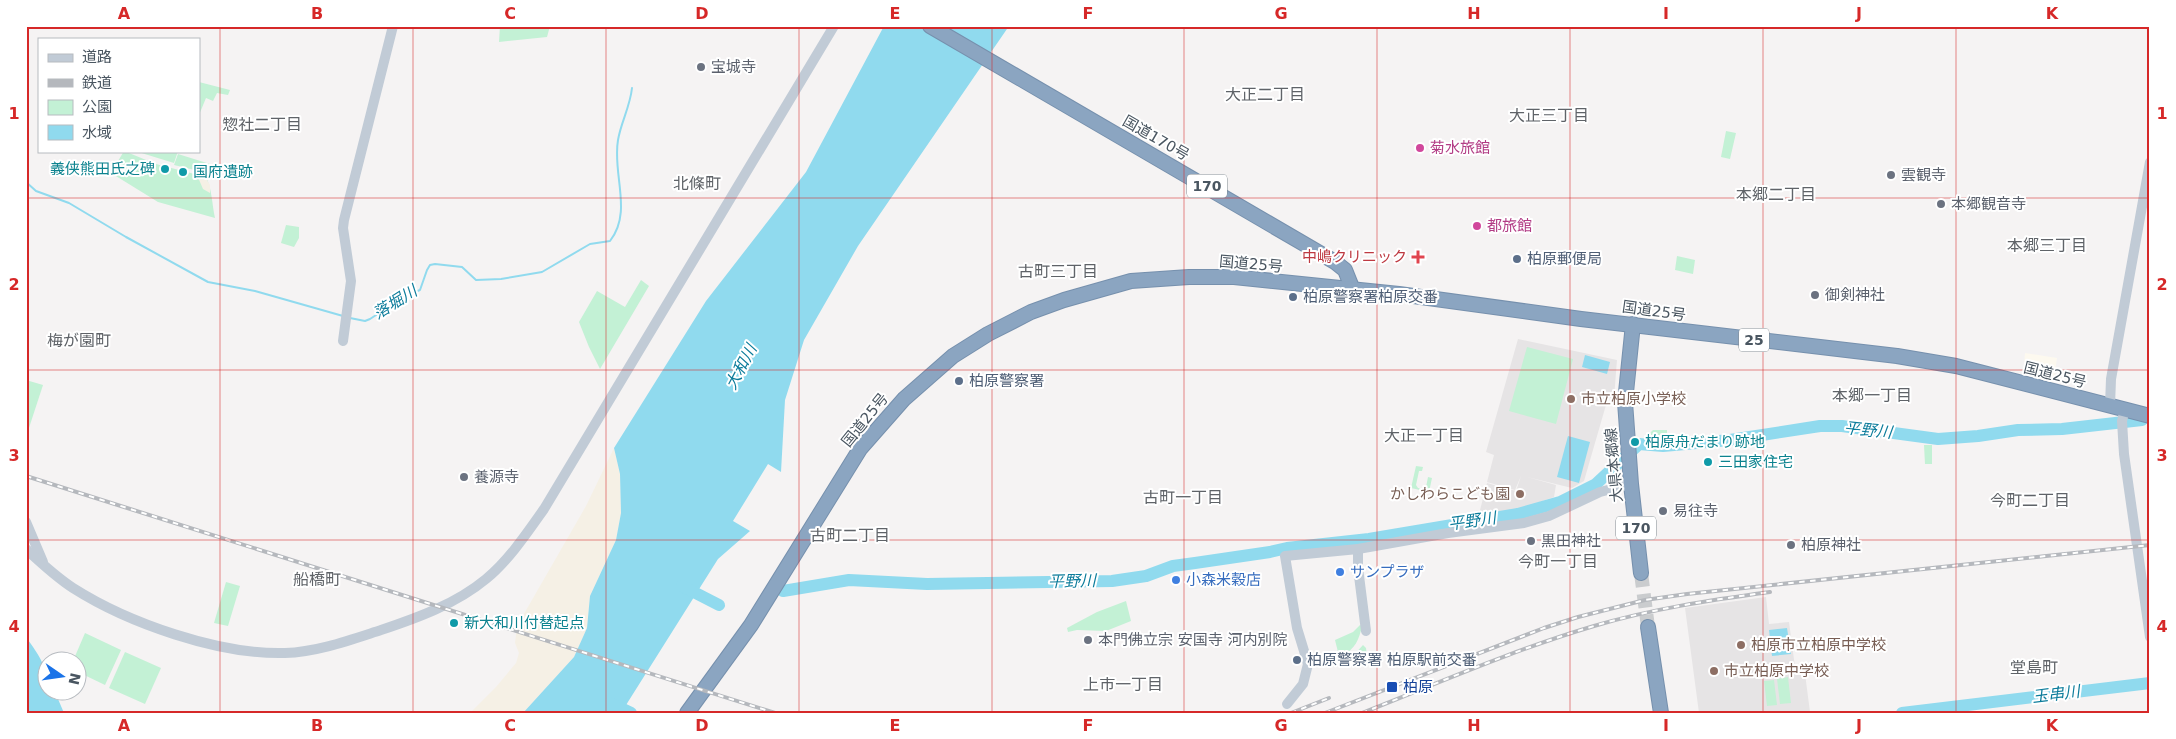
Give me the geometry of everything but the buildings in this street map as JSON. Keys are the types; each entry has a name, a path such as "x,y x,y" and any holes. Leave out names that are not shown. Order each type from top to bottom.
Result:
{"highway":[{"name":"国道170号","path":"930,26 1336,262 1345,270 1353,290"},
{"name":"国道25号","path":"686,713 751,625 860,449 904,399 953,356 988,334 1031,312 1097,289 1131,281 1182,277 1234,277 1929,361 1956,366 2110,406 2123,418 2150,416"},
{"name":"大県本郷線","path":"1633,324 1625,402 1631,484 1642,573"},
{"path":"1648,627 1661,713"}],"street":[{"path":"342,341 351,282 343,228 344,220 393,26"},
{"path":"26,549 46,567 88,597 140,622 192,639 261,652 286,653 350,640 405,622 470,591 499,566 528,533 544,509 834,26"},
{"path":"2110,406 2111,379 2150,162"},
{"path":"2123,418 2124,454 2150,637"},
{"path":"1287,704 1302,684 1308,664 1297,628 1285,556 1358,549 1457,531 1524,523 1549,516 1600,492 1631,484"},
{"path":"26,523 46,567"},
{"path":"1358,549 1358,568 1366,631"}],"shaded area":[{"path":"1518,339 1617,360 1614,398 1608,398 1584,481 1572,488 1527,477 1556,485 1554,497 1514,511 1479,514 1487,483 1516,491 1521,476 1515,490 1487,482 1494,455 1486,452"},
{"path":"2025,353 2057,358 2053,385 2023,378"},
{"name":"柏原市立柏原中学校","path":"1766,597 1769,624 1789,622 1795,667 1804,666 1810,712 1699,713 1685,608"}],"green space":[{"path":"500,26 550,26 547,37 499,42"},
{"path":"200,82 230,90 228,95 217,93 213,101 206,98 200,113"},
{"path":"1726,131 1736,133 1730,159 1721,157"},
{"path":"123,152 126,152 156,164 206,177 211,192 215,218 158,202 111,173"},
{"path":"138,152 178,152 174,163"},
{"path":"178,154 210,164 207,173 174,165"},
{"path":"286,225 299,227 299,238 294,247 281,243"},
{"path":"1677,256 1695,260 1693,274 1675,270"},
{"path":"641,280 649,286 600,369 579,322 597,291 625,307"},
{"path":"1527,347 1573,359 1556,424 1509,411"},
{"path":"26,380 43,385 26,437"},
{"path":"1653,430 1667,430 1667,442 1653,442 1646,437"},
{"path":"1924,445 1932,445 1932,464 1925,464"},
{"path":"1416,466 1423,467 1422,471 1419,471 1416,485 1418,488 1423,489 1426,487 1428,477 1432,478 1429,492 1411,488"},
{"path":"226,582 240,586 228,626 214,623"},
{"path":"1126,601 1131,621 1106,631 1077,630 1068,632 1067,628 1097,612"},
{"path":"1360,625 1362,626 1356,644 1342,656 1339,656 1335,640 1353,632"},
{"path":"85,633 121,650 105,685 88,677 88,652 77,652"},
{"path":"1363,645 1366,648 1367,656 1353,661 1352,657"},
{"path":"125,652 161,668 145,704 109,688"},
{"path":"1788,677 1791,703 1780,704 1777,679"},
{"path":"1774,680 1777,705 1767,706 1764,681"}],"sand":[{"path":"197,175 205,177 210,185 210,193 203,189"},
{"path":"614,448 620,474 621,513 616,540 590,596 587,628 574,657 523,713 470,713 496,687 516,663 519,653 515,643 517,626 586,506"}],"water":[{"name":"大和川","path":"884,26 1009,26 858,246 804,340 785,400 781,472 768,464 733,521 750,531 718,559 621,713 523,713 574,657 587,628 590,596 616,540 621,513 620,474 614,448 706,301 806,172"},
{"path":"1585,355 1610,362 1607,374 1582,367"},
{"path":"1568,436 1590,442 1579,483 1557,477"},
{"path":"1787,628 1791,654 1772,656 1769,630"},
{"path":"26,637 38,656 38,702 59,702 64,713 30,713 26,706"}],"waterway":[{"name":"落堀川","path":"350,318 365,321 405,296 420,290 430,265 462,267 476,280 501,279 542,272 590,244 610,241 617,230 620,218 621,205 617,166 618,140 632,88"},
{"name":"落堀川","path":"26,182 36,191 69,203 208,282 255,291 343,316"},
{"name":"平野川","path":"783,591 849,580 927,584 1112,581 1146,576 1173,566 1287,548 1369,539 1518,514 1560,502 1596,484 1639,444 1663,446 1730,440 1820,426 1842,426 1938,439 2018,430 2062,429 2142,420"},
{"name":"平野川","path":"682,586 719,605"},
{"name":"玉串川","path":"1902,713 2150,683"},
{"path":"610,703 631,713"}],"tunnel":[{"path":"1641,573 1648,627"}],"railway":[{"path":"26,476 775,713"},
{"path":"1325,713 1544,628 1578,617 1645,600 2150,545"},
{"path":"1362,713 1506,656 1594,626 1659,610 1770,592"},
{"path":"1291,713 1329,698"}],"place":[{"name":"宝城寺","path":"701,67"},
{"name":"菊水旅館","path":"1420,148"},
{"name":"義侠熊田氏之碑","path":"165,169"},
{"name":"国府遺跡","path":"183,172"},
{"name":"雲観寺","path":"1891,175"},
{"name":"本郷観音寺","path":"1941,204"},
{"name":"都旅館","path":"1477,226"},
{"name":"中嶋クリニック","path":"1418,257"},
{"name":"柏原郵便局","path":"1517,259"},
{"name":"御剣神社","path":"1815,295"},
{"name":"柏原警察署柏原交番","path":"1293,297"},
{"name":"柏原警察署","path":"959,381"},
{"name":"市立柏原小学校","path":"1571,399"},
{"name":"柏原舟だまり跡地","path":"1635,442"},
{"name":"三田家住宅","path":"1708,462"},
{"name":"養源寺","path":"464,477"},
{"name":"かしわらこども園","path":"1520,494"},
{"name":"易往寺","path":"1663,511"},
{"name":"黒田神社","path":"1531,541"},
{"name":"柏原神社","path":"1791,545"},
{"name":"サンプラザ","path":"1340,572"},
{"name":"小森米穀店","path":"1176,580"},
{"name":"新大和川付替起点","path":"454,623"},
{"name":"本門佛立宗 安国寺 河内別院","path":"1088,640"},
{"name":"柏原市立柏原中学校","path":"1741,645"},
{"name":"柏原警察署 柏原駅前交番","path":"1297,660"},
{"name":"市立柏原中学校","path":"1714,671"},
{"name":"柏原","path":"1392,687"}],"district":[{"name":"大正二丁目","path":"1265,94"},
{"name":"大正三丁目","path":"1549,115"},
{"name":"惣社二丁目","path":"262,124"},
{"name":"北條町","path":"697,183"},
{"name":"本郷二丁目","path":"1776,194"},
{"name":"本郷三丁目","path":"2047,245"},
{"name":"古町三丁目","path":"1058,271"},
{"name":"梅が園町","path":"79,340"},
{"name":"本郷一丁目","path":"1872,395"},
{"name":"大正一丁目","path":"1424,435"},
{"name":"古町一丁目","path":"1183,497"},
{"name":"今町二丁目","path":"2030,500"},
{"name":"古町二丁目","path":"850,535"},
{"name":"今町一丁目","path":"1558,561"},
{"name":"船橋町","path":"317,579"},
{"name":"堂島町","path":"2034,667"},
{"name":"上市一丁目","path":"1123,684"}]}
